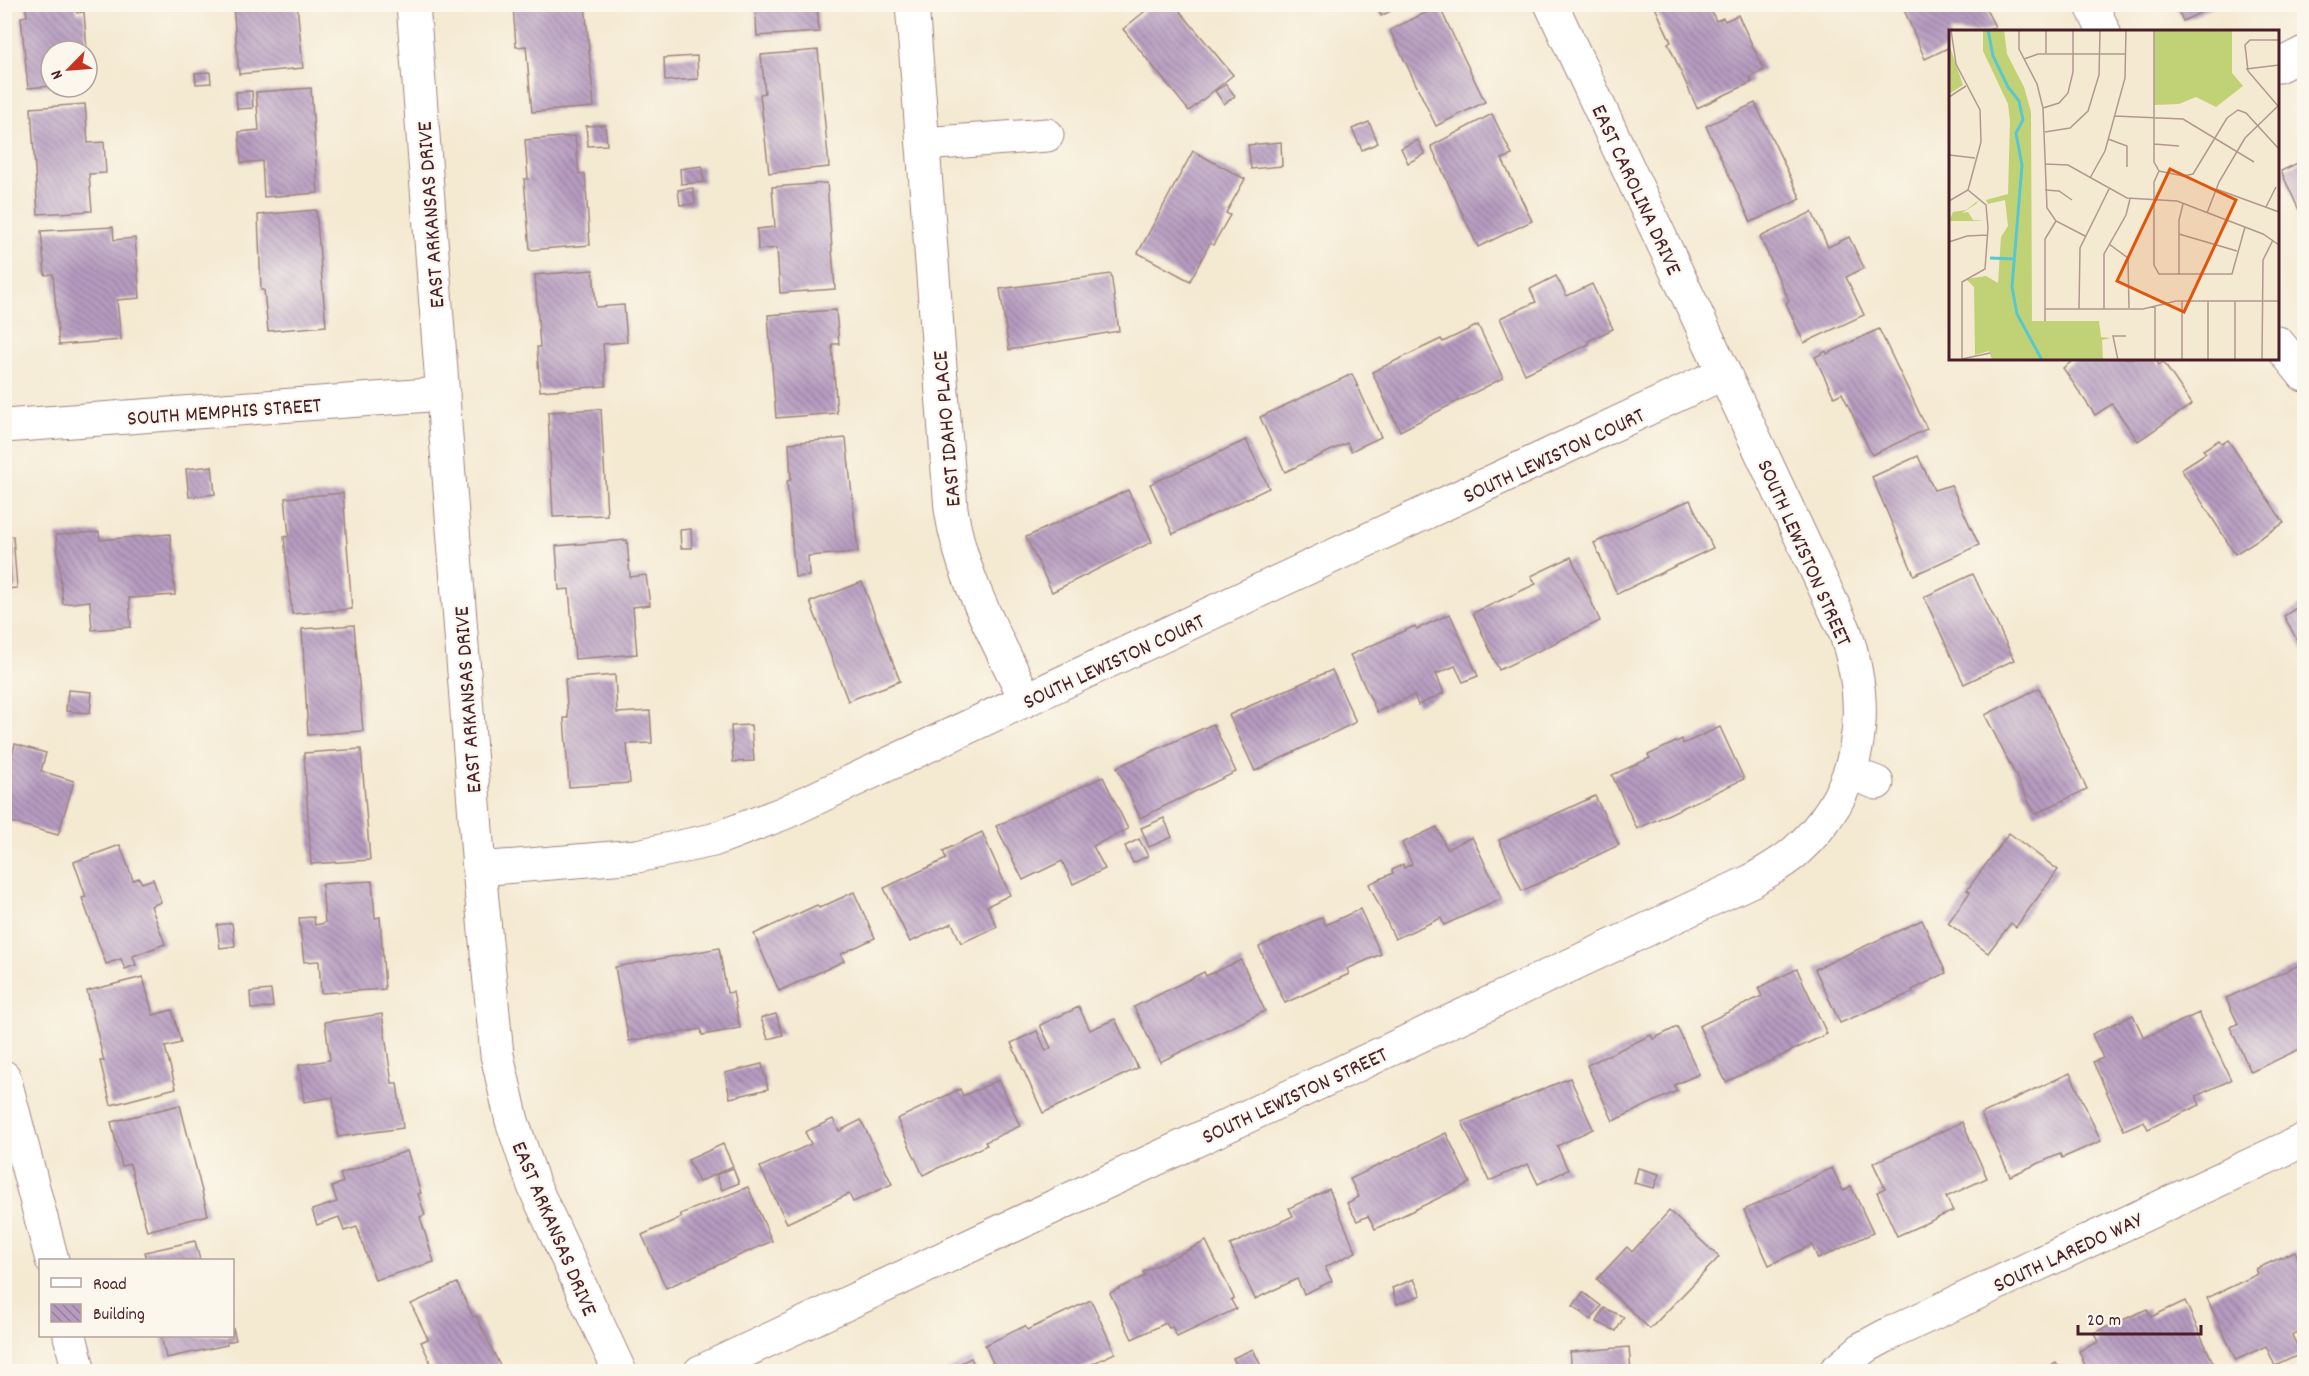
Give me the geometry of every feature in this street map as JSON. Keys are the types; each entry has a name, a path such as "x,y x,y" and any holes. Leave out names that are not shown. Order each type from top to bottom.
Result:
{"street":[{"name":"EAST ARKANSAS DRIVE","path":"413,4 479,869 497,1055 512,1121 534,1186 620,1371"},
{"name":"EAST IDAHO PLACE","path":"912,4 956,540 970,582 1026,700"},
{"name":"EAST CAROLINA DRIVE","path":"1551,4 1724,373"},
{"path":"2091,4 2103,30"},
{"path":"2279,65 2304,53"},
{"path":"923,144 1047,135"},
{"path":"2279,345 2304,375"},
{"name":"SOUTH LEWISTON COURT","path":"479,869 637,856 713,840 784,813 1724,373"},
{"name":"SOUTH LEWISTON STREET","path":"700,1371 1753,880 1795,852 1822,824 1838,800 1864,778 1860,686 1854,657 1844,629 1724,373"},
{"name":"SOUTH MEMPHIS STREET","path":"4,426 443,393"},
{"path":"4,1077 52,1259"},
{"name":"SOUTH LAREDO WAY","path":"1835,1371 1863,1348 1889,1334 2304,1140"},
{"path":"70,1337 79,1371"}],"building":[{"path":"25,4 76,4 77,13 84,12 86,39 39,39 39,87 28,88 21,17 27,16"},
{"path":"233,4 297,4 303,68 239,74"},
{"path":"513,4 585,4 594,107 532,112 526,46 516,47"},
{"path":"755,4 817,4 819,32 757,36"},
{"path":"1029,4 1098,4 1098,8 1028,7"},
{"path":"1154,4 1174,4 1233,75 1189,111 1123,29"},
{"path":"1376,4 1404,4 1381,16"},
{"path":"1660,4 1717,4 1710,8 1716,21 1723,18 1725,21 1738,15 1764,70 1750,77 1752,82 1697,108 1668,43 1671,42 1655,7"},
{"path":"2175,4 2218,4 2183,21"},
{"path":"1902,5 1984,5 1995,27 1989,30 1949,30 1949,47 1925,59"},
{"path":"1439,6 1485,102 1436,126 1390,30"},
{"path":"818,50 829,167 769,173 760,94 765,93 761,55"},
{"path":"697,56 698,79 665,81 664,58"},
{"path":"210,72 211,83 196,84 195,73"},
{"path":"1226,84 1235,96 1224,104 1215,91"},
{"path":"311,88 318,193 264,197 262,161 241,163 239,132 259,130 256,92"},
{"path":"252,91 253,108 237,109 236,92"},
{"path":"1755,103 1801,199 1751,222 1706,126"},
{"path":"85,104 88,143 104,142 106,173 89,174 92,211 38,214 31,108"},
{"path":"1492,114 1512,155 1502,159 1532,221 1478,247 1431,146"},
{"path":"1369,122 1378,143 1362,150 1352,129"},
{"path":"605,125 607,145 588,146 586,126"},
{"path":"575,136 579,174 585,174 590,245 530,250 524,179 528,179 525,140"},
{"path":"1418,140 1425,154 1408,163 1401,148"},
{"path":"1281,142 1282,166 1251,169 1248,145"},
{"path":"1193,151 1245,179 1226,213 1230,215 1213,245 1210,243 1190,281 1138,253"},
{"path":"2304,160 2304,221 2281,171"},
{"path":"702,166 704,182 681,184 680,169"},
{"path":"827,183 835,289 780,293 777,248 758,250 757,229 775,227 772,187"},
{"path":"693,188 695,204 680,205 678,190"},
{"path":"316,210 326,326 268,331 264,290 261,290 258,215"},
{"path":"1812,212 1828,247 1849,237 1864,268 1846,277 1864,315 1804,343 1786,303 1789,301 1760,237"},
{"path":"113,227 114,240 135,238 140,298 117,300 121,340 59,345 53,274 45,275 41,231"},
{"path":"593,270 596,307 624,305 627,342 603,344 606,386 540,391 537,347 540,347 535,275"},
{"path":"1111,274 1119,331 1009,350 1000,289"},
{"path":"1556,276 1567,296 1592,284 1613,329 1588,341 1589,344 1525,374 1500,318 1536,302 1530,289"},
{"path":"836,310 839,344 832,344 837,413 776,418 768,315"},
{"path":"1478,325 1503,378 1400,431 1372,372 1441,339 1443,342"},
{"path":"1879,329 1927,429 1872,455 1842,393 1834,397 1815,357 1826,351 1827,354"},
{"path":"2074,360 2156,360 2159,365 2163,362 2192,404 2138,441 2112,404 2095,415 2063,368"},
{"path":"1352,374 1381,437 1351,451 1347,443 1285,472 1260,417"},
{"path":"601,409 607,515 553,517 548,412"},
{"path":"846,438 858,552 808,556 809,576 795,577 787,481 791,480 789,443"},
{"path":"1246,440 1269,488 1173,534 1150,484"},
{"path":"2219,440 2222,444 2228,440 2284,523 2235,554 2181,469 2206,453 2203,450"},
{"path":"1918,456 1934,490 1951,485 1979,545 1914,575 1872,477"},
{"path":"212,466 215,494 189,497 186,469"},
{"path":"1128,490 1152,542 1052,592 1026,537"},
{"path":"343,493 352,609 292,614 284,537 289,536 285,498"},
{"path":"1690,500 1713,548 1617,594 1594,543"},
{"path":"691,529 692,548 681,548 680,530"},
{"path":"99,532 100,540 170,534 175,595 129,598 131,627 92,630 90,601 63,604 56,535"},
{"path":"13,536 17,588 4,589 4,537"},
{"path":"627,540 630,577 646,575 650,605 633,607 637,654 575,659 569,589 559,590 556,546"},
{"path":"1571,557 1600,621 1499,670 1473,613 1536,584 1531,576"},
{"path":"1973,574 2014,660 1964,684 1924,597"},
{"path":"862,582 900,681 848,701 810,602"},
{"path":"2304,603 2304,653 2284,616"},
{"path":"1450,614 1478,676 1463,682 1455,666 1436,674 1444,693 1418,705 1414,695 1377,712 1350,655 1415,626 1417,629"},
{"path":"354,625 363,731 308,735 302,629"},
{"path":"1332,670 1356,722 1255,771 1229,715"},
{"path":"615,675 617,713 650,711 652,743 627,744 630,783 569,787 564,718 568,718 565,679"},
{"path":"2039,688 2087,789 2035,814 1985,715"},
{"path":"68,690 92,692 90,713 66,711"},
{"path":"1213,724 1236,772 1140,818 1117,767"},
{"path":"751,725 754,761 733,762 731,726"},
{"path":"1720,727 1744,779 1637,829 1612,775 1650,758 1648,755 1682,739 1683,744"},
{"path":"15,744 46,753 41,771 74,781 58,835 4,820 4,763 9,765"},
{"path":"361,749 370,860 311,864 304,753"},
{"path":"1103,777 1128,829 1093,846 1105,869 1073,884 1062,861 1023,880 996,826"},
{"path":"1595,796 1619,845 1522,891 1499,840"},
{"path":"1164,818 1172,837 1149,847 1141,828"},
{"path":"1437,827 1447,849 1472,837 1502,899 1444,925 1441,918 1395,939 1369,884 1393,873 1392,870 1403,864 1404,868 1412,864 1402,843"},
{"path":"982,832 1010,895 987,906 997,927 961,943 952,923 910,942 884,888 946,859 943,851"},
{"path":"2009,833 2058,870 2016,927 2011,923 1988,953 1948,923 1970,892 1967,890"},
{"path":"1139,839 1148,856 1133,863 1125,846"},
{"path":"120,845 133,880 139,878 142,883 153,879 161,902 151,906 165,944 133,956 136,965 125,969 121,959 106,964 82,898 86,897 74,862"},
{"path":"372,881 375,918 380,917 385,989 321,993 319,961 304,962 299,918 314,917 315,925 325,923 322,884"},
{"path":"854,892 875,938 841,954 844,961 779,991 754,934 817,905 819,908"},
{"path":"1360,909 1381,954 1347,969 1349,974 1285,1003 1259,947 1322,917 1326,925"},
{"path":"1922,920 1946,973 1912,990 1913,992 1840,1023 1815,969"},
{"path":"232,923 235,946 220,948 217,925"},
{"path":"719,948 727,993 733,992 740,1028 702,1035 701,1029 629,1041 615,967"},
{"path":"1241,960 1265,1011 1160,1062 1134,1007 1204,972 1206,976"},
{"path":"2304,963 2304,1030 2300,1032 2304,1047 2251,1072 2230,1027 2238,1024 2226,998"},
{"path":"1797,969 1827,1034 1726,1082 1699,1026 1762,996 1758,988"},
{"path":"143,977 153,1015 172,1010 181,1043 165,1047 176,1088 111,1105 100,1061 104,1061 87,991"},
{"path":"271,990 273,1007 251,1009 250,992"},
{"path":"1079,1007 1090,1030 1115,1019 1138,1068 1043,1113 1011,1043 1037,1031 1046,1051 1051,1048 1040,1025"},
{"path":"2199,1013 2231,1080 2196,1096 2200,1105 2148,1129 2144,1121 2124,1130 2093,1062 2103,1058 2092,1034 2133,1015 2144,1038"},
{"path":"382,1014 392,1083 397,1083 403,1128 338,1137 333,1097 304,1102 299,1065 330,1060 325,1022"},
{"path":"776,1014 783,1035 768,1039 761,1018"},
{"path":"1677,1027 1699,1074 1674,1085 1677,1091 1613,1121 1587,1065 1651,1035 1653,1039"},
{"path":"762,1064 768,1089 730,1098 725,1073"},
{"path":"2070,1073 2101,1141 2062,1158 2060,1154 2010,1176 1981,1114"},
{"path":"1570,1078 1593,1129 1557,1146 1568,1170 1538,1184 1528,1164 1489,1181 1462,1122"},
{"path":"999,1080 1020,1126 985,1142 987,1145 923,1175 897,1119 960,1089 963,1096"},
{"path":"180,1105 208,1215 147,1231 130,1164 122,1166 111,1122"},
{"path":"833,1119 839,1131 861,1120 892,1184 853,1202 849,1194 787,1223 760,1167 811,1144 805,1132"},
{"path":"1962,1122 1987,1178 1946,1197 1953,1211 1897,1236 1877,1192 1885,1188 1873,1163"},
{"path":"1446,1133 1470,1183 1375,1229 1368,1216 1357,1221 1347,1203 1359,1197 1350,1179"},
{"path":"723,1144 733,1166 699,1182 688,1160"},
{"path":"407,1151 421,1193 418,1194 425,1215 420,1217 434,1262 375,1280 357,1227 344,1231 339,1217 317,1225 312,1210 337,1202 332,1187 343,1182 340,1174"},
{"path":"733,1168 739,1183 722,1190 716,1175"},
{"path":"1638,1168 1659,1174 1654,1188 1634,1183"},
{"path":"1832,1168 1843,1191 1851,1186 1873,1233 1818,1259 1812,1245 1769,1265 1744,1210"},
{"path":"748,1187 772,1241 666,1288 642,1235 682,1217 680,1214"},
{"path":"1329,1189 1356,1252 1325,1267 1332,1281 1304,1294 1297,1279 1255,1299 1230,1245 1293,1216 1289,1208"},
{"path":"1669,1211 1719,1257 1650,1329 1597,1279 1627,1247 1632,1252"},
{"path":"195,1241 200,1259 147,1259 145,1252"},
{"path":"1206,1241 1234,1298 1231,1300 1236,1309 1177,1337 1172,1327 1169,1328 1166,1323 1132,1339 1110,1293 1145,1276 1143,1272"},
{"path":"2295,1251 2304,1271 2304,1329 2292,1335 2301,1354 2275,1366 2266,1346 2236,1360 2207,1298 2258,1274 2256,1269"},
{"path":"1414,1279 1421,1295 1397,1304 1392,1288"},
{"path":"457,1283 503,1372 435,1372 421,1342 428,1339 411,1304"},
{"path":"1583,1292 1601,1306 1591,1320 1573,1306"},
{"path":"1091,1300 1115,1353 1081,1369 1083,1372 997,1372 985,1345 1025,1326 1027,1330"},
{"path":"2185,1301 2216,1369 2211,1372 2088,1372 2079,1351 2098,1342 2094,1333 2147,1309 2151,1317"},
{"path":"1604,1308 1624,1317 1616,1331 1597,1322"},
{"path":"234,1332 236,1340 227,1342 227,1345 166,1358 161,1337 234,1337"},
{"path":"1629,1347 1631,1372 1572,1372 1570,1352"},
{"path":"1253,1349 1263,1370 1239,1372 1233,1358"},
{"path":"971,1358 977,1372 942,1372"},
{"path":"2056,1363 2060,1372 2037,1372"},
{"path":"229,1366 230,1372 210,1372 210,1371"},
{"path":"1194,1367 1205,1372 1183,1372 1183,1371"}]}
